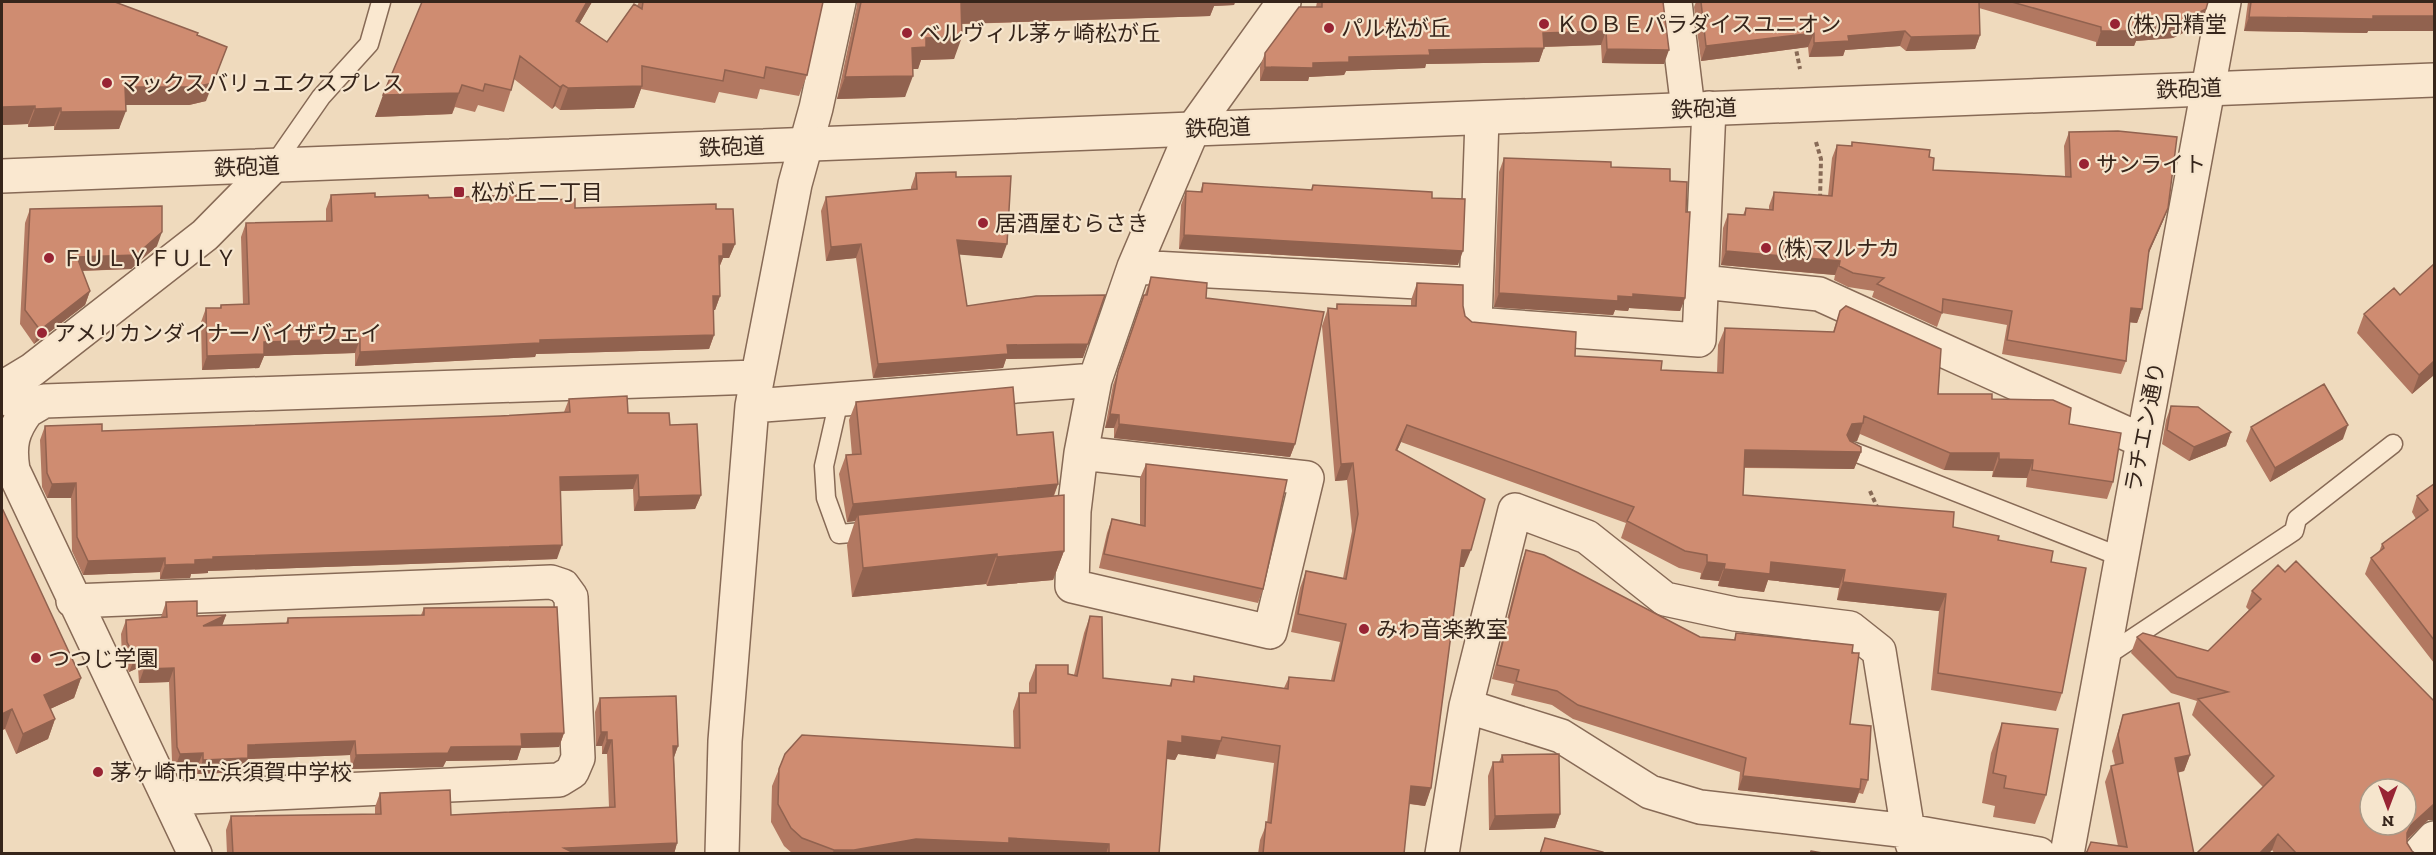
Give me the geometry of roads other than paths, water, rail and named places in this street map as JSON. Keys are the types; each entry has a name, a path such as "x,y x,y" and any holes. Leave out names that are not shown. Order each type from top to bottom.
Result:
{"street":[{"path":"722,854 725,741 754,392 795,184 839,2"},
{"path":"1081,453 1307,478 1270,632 1072,586 1062,512 1081,453 1095,380 1134,267 1193,129 1284,2"},
{"path":"1482,119 1475,324 1699,340 1702,282 1699,109 1675,2"},
{"name":"ラチエン通り","path":"2067,854 2224,2"},
{"name":"鉄砲道","path":"2,176 2434,80"},
{"path":"2,388 32,370 206,235 273,166"},
{"path":"1134,267 1475,285"},
{"path":"1702,282 1819,294 2143,441"},
{"path":"195,854 12,470 9,449 14,428 14,403 754,392 839,400 1095,380"},
{"path":"1442,854 1466,706 1515,510 1587,537 1665,599 1735,614 1850,628 1879,651 1912,842"},
{"path":"73,601 551,582 563,586 571,597 578,758 572,772 559,780 169,798"},
{"path":"1466,706 1561,736 1650,792 1700,807 1912,842 2040,854"},
{"path":"2419,854 2434,838"}],"lane":[{"path":"273,166 321,97 369,44 381,2"},
{"path":"839,400 824,466 826,498 839,534 898,529"},
{"path":"2103,658 2294,531 2297,519 2393,444"},
{"path":"1852,452 2121,557"}],"place":[{"name":"ＫＯＢＥパラダイスユニオン","path":"1544,24"},
{"name":"(株)丹精堂","path":"2115,24"},
{"name":"パル松が丘","path":"1329,28"},
{"name":"ベルヴィル茅ヶ崎松が丘","path":"907,33"},
{"name":"マックスバリュエクスプレス","path":"107,83"},
{"name":"サンライト","path":"2084,164"},
{"name":"松が丘二丁目","path":"459,192"},
{"name":"居酒屋むらさき","path":"983,223"},
{"name":"(株)マルナカ","path":"1766,248"},
{"name":"ＦＵＬＹＦＵＬＹ","path":"49,258"},
{"name":"アメリカンダイナーバイザウェイ","path":"42,333"},
{"name":"みわ音楽教室","path":"1364,629"},
{"name":"つつじ学園","path":"36,658"},
{"name":"茅ヶ崎市立浜須賀中学校","path":"98,772"}]}
